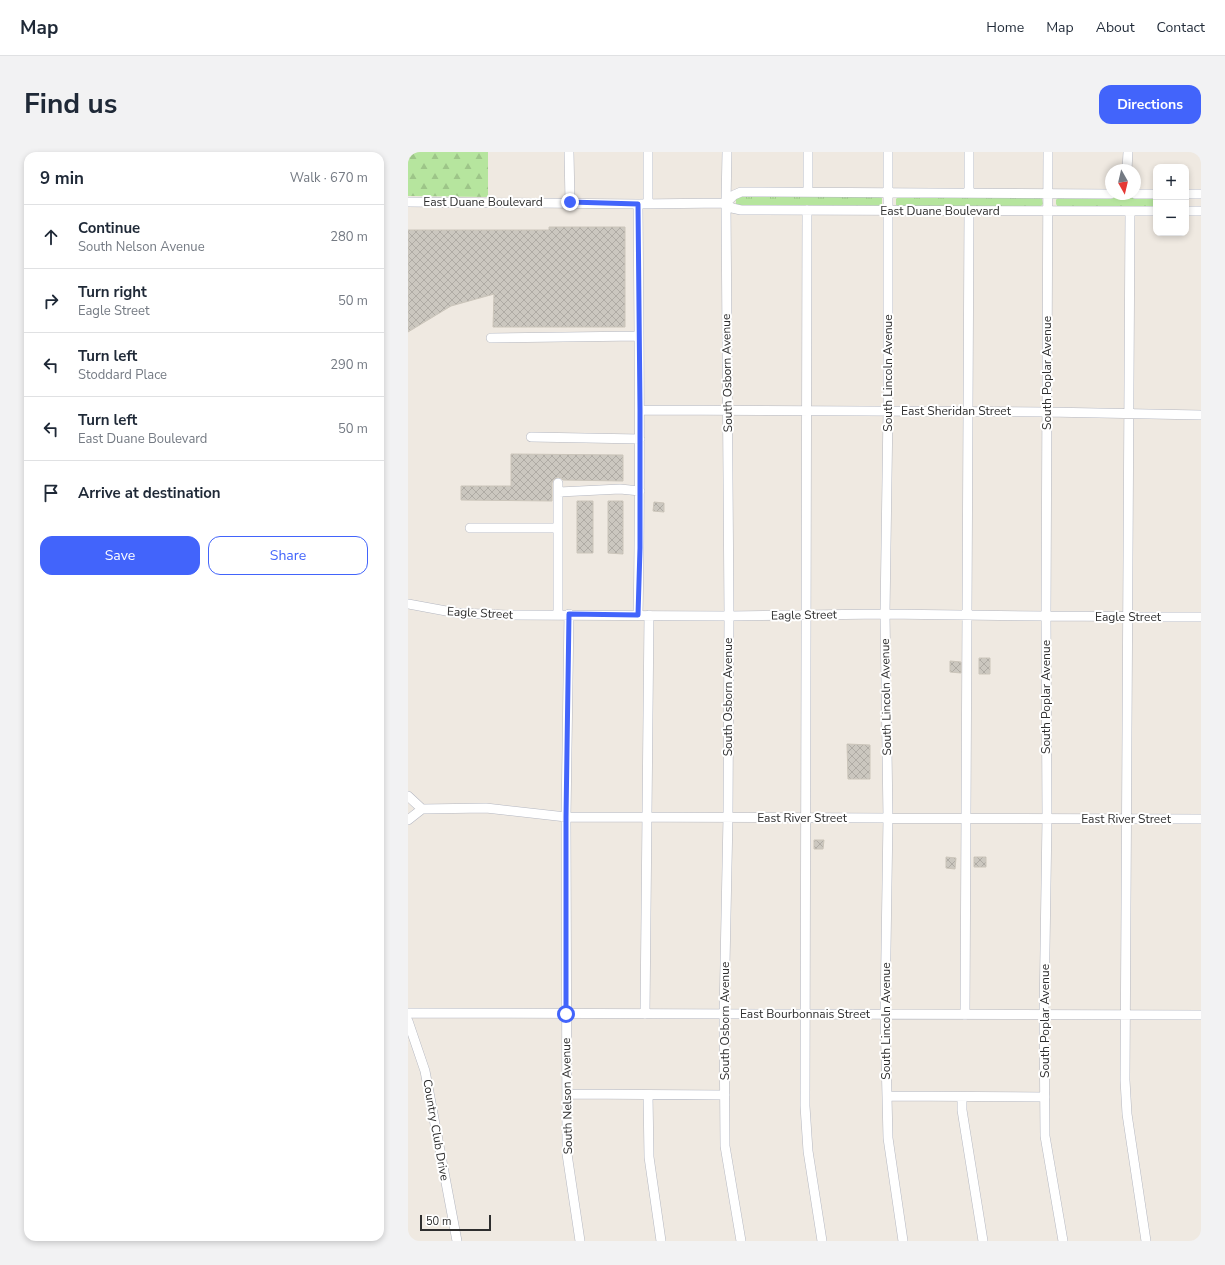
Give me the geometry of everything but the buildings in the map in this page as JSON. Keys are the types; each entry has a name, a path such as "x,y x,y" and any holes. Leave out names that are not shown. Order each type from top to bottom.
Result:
{"street":[{"path":"569,152 570,202"},
{"path":"648,152 648,204"},
{"name":"South Osborn Avenue","path":"726,152 729,616 728,818 724,1014 725,1146 741,1241"},
{"path":"808,152 808,192"},
{"name":"South Lincoln Avenue","path":"888,152 888,411 885,614 888,818 885,1015 888,1138 903,1241"},
{"path":"969,152 969,193"},
{"name":"South Poplar Avenue","path":"1048,152 1046,616 1047,819 1044,1015 1045,1136 1063,1241"},
{"path":"1127,164 1128,152"},
{"name":"East Duane Boulevard","path":"726,203 734,195 741,192 1105,194"},
{"path":"1141,194 1153,194"},
{"path":"1189,194 1201,194"},
{"name":"East Duane Boulevard","path":"408,202 570,202 638,204 726,203 732,208 741,210 1153,211"},
{"path":"638,204 640,410 638,615"},
{"path":"807,210 805,1106 808,1151 822,1241"},
{"path":"965,1015 969,211"},
{"path":"1130,211 1125,1080 1127,1114 1146,1241"},
{"path":"1189,211 1201,211"},
{"path":"491,338 639,336"},
{"name":"East Sheridan Street","path":"640,410 968,411 1201,415"},
{"path":"530,437 640,439"},
{"path":"558,614 558,488 620,489 640,491"},
{"path":"470,528 558,528"},
{"name":"Eagle Street","path":"408,604 457,613 507,615 569,614 729,616 885,614 1201,617"},
{"name":"South Nelson Avenue","path":"569,614 566,817 567,1154 580,1241"},
{"path":"645,1014 649,615"},
{"path":"408,796 422,809 408,820"},
{"name":"East River Street","path":"422,809 486,808 566,817 1201,819"},
{"name":"East Bourbonnais Street","path":"408,1013 1201,1015"},
{"name":"Country Club Drive","path":"408,1021 425,1071 456,1241"},
{"path":"566,1094 725,1095"},
{"path":"648,1095 649,1157 661,1241"},
{"path":"887,1096 1045,1097"},
{"path":"962,1096 962,1110 983,1241"}],"green space":[{"path":"408,152 488,152 488,197 408,196"},
{"path":"738,196 880,197 882,198 882,204 879,206 738,206 736,205 736,199"},
{"path":"898,197 1042,198 1043,204 1040,207 898,206 896,205 896,199"},
{"path":"1058,197 1105,197 1105,200 1141,200 1141,198 1153,198 1153,207 1058,207 1056,200"}],"route":[{"path":"566,1014 566,817 569,614 638,615 640,548 638,204 570,202"}]}
